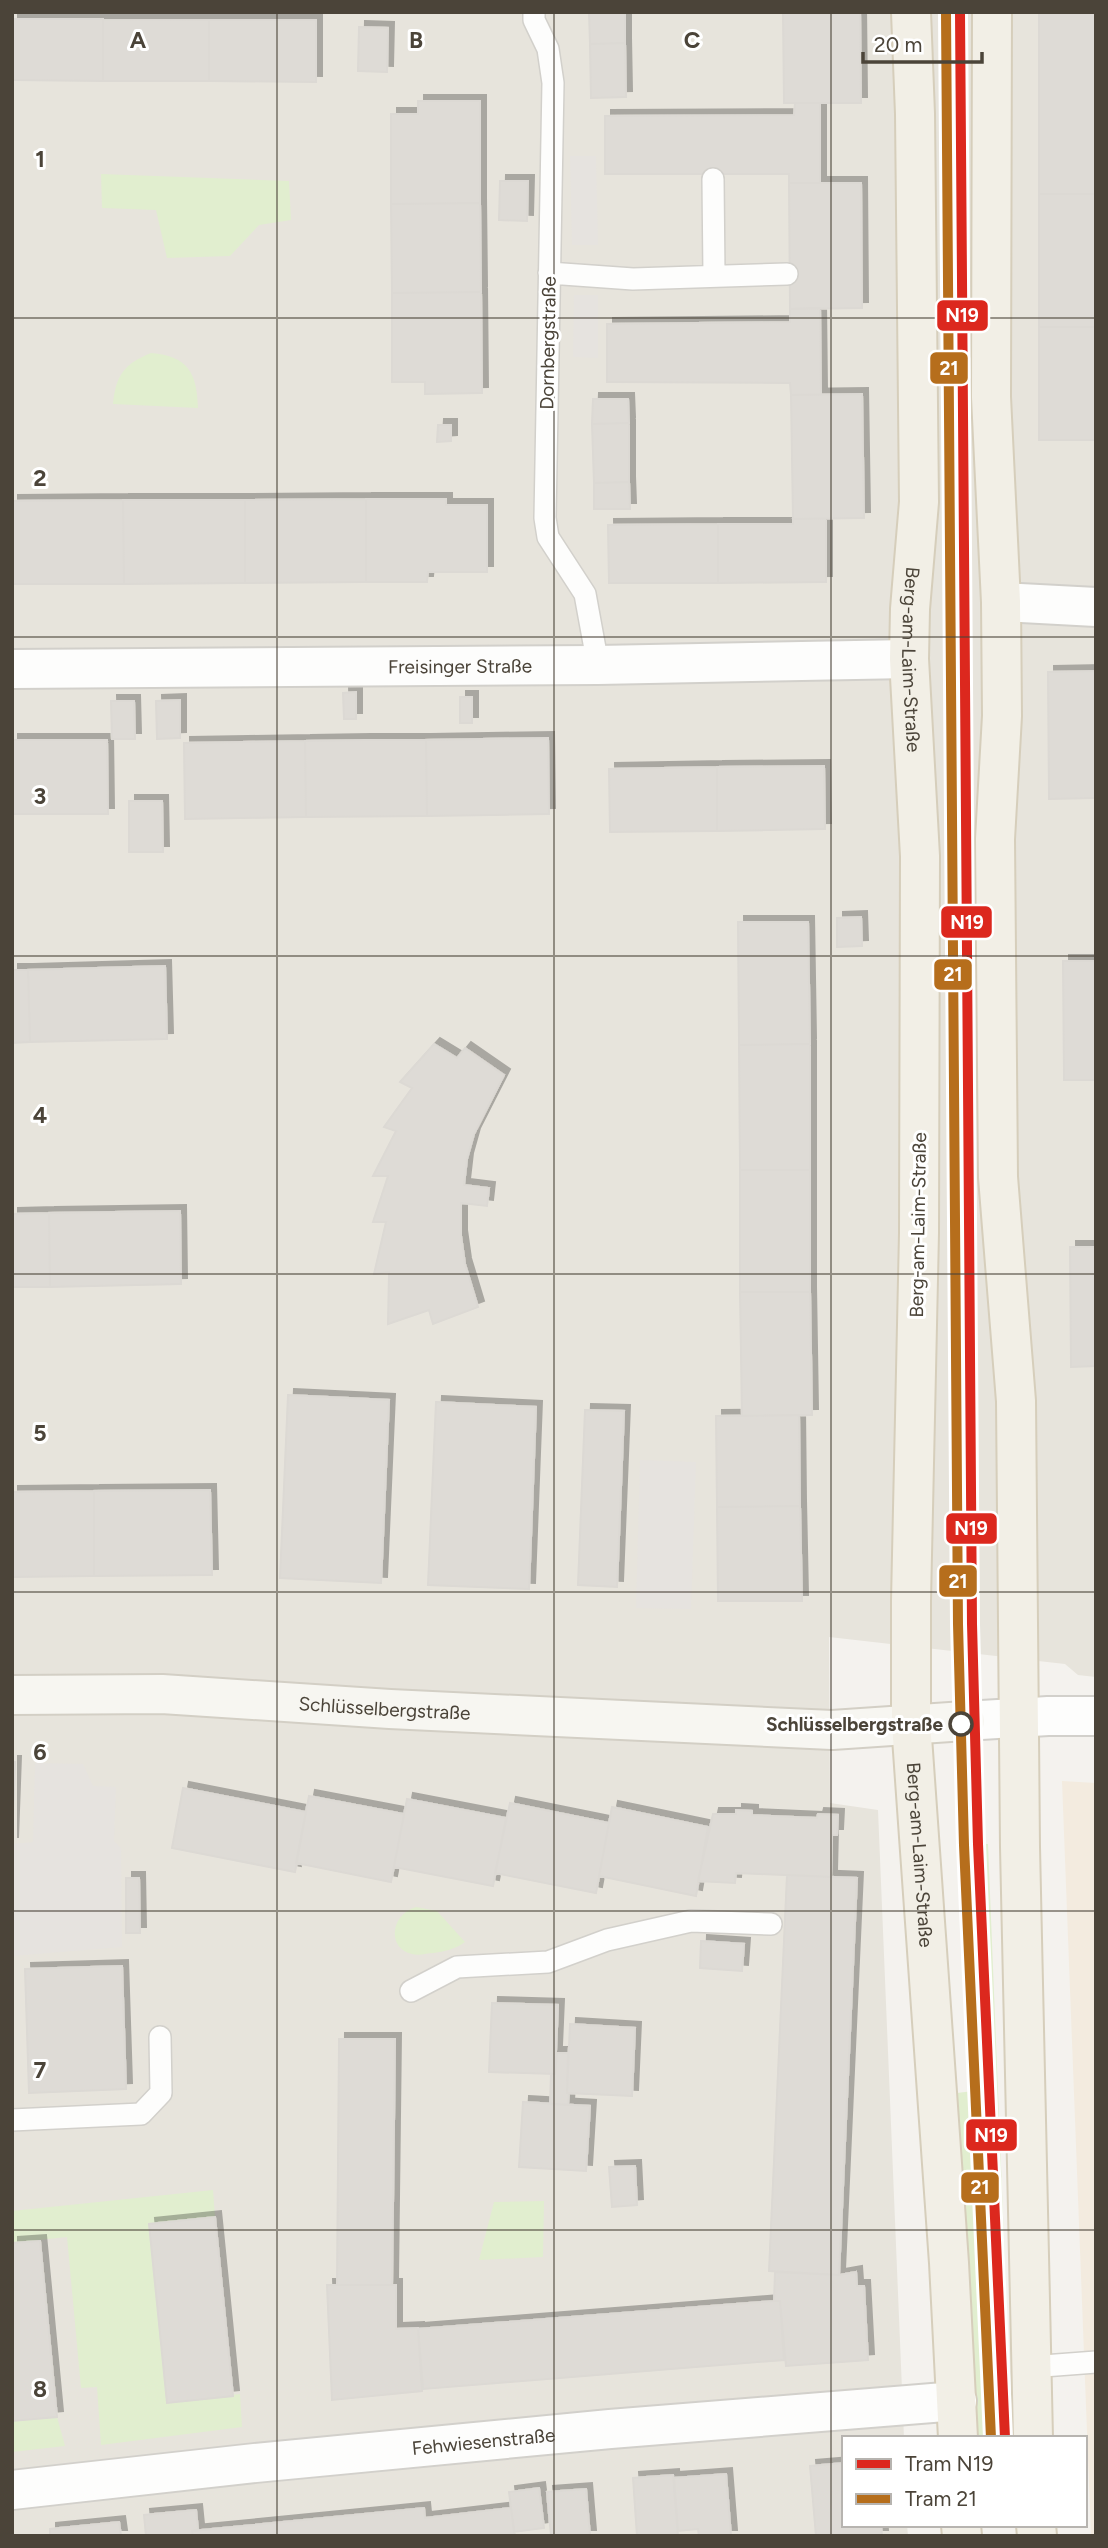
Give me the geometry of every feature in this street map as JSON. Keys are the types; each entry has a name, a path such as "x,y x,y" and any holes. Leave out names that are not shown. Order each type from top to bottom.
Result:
{"main road":[{"name":"Berg-am-Laim-Straße","path":"911,12 915,114 919,502 910,609 909,659 920,856 919,1233 911,1723 958,2419"},
{"path":"992,12 990,397 1001,602 1002,716 996,839 998,1177 1016,1401 1032,2436"}],"street":[{"path":"1001,602 1096,607"},
{"name":"Freisinger Straße","path":"12,669 598,665 909,659"},
{"name":"Schlüsselbergstraße","path":"12,1695 162,1694 390,1709 832,1730 1019,1718"},
{"path":"1019,1718 1096,1716"},
{"name":"Fehwiesenstraße","path":"12,2490 255,2463 610,2429 958,2419"}],"lane":[{"name":"Dornbergstraße","path":"534,12 534,20 548,49 553,83 545,518 548,537 585,594 598,665"},
{"path":"713,179 714,275"},
{"path":"549,273 633,279 787,274"},
{"path":"411,1991 457,1967 548,1962 607,1940 691,1921 771,1924"},
{"path":"12,2120 141,2114 161,2093 160,2037"},
{"path":"1030,2367 1096,2362"}],"shaded area":[{"path":"12,12 1096,12 1096,1677 1078,1675 1065,1664 829,1637 830,1803 878,1810 904,2436 842,2436 842,2527 907,2527 908,2536 12,2536"},
{"path":"570,156 596,156 598,245 572,245"},
{"path":"574,295 598,295 598,358 573,357"},
{"path":"640,1460 696,1462 691,1609 636,1608"},
{"path":"35,1763 83,1764 93,1786 116,1787 114,1841 121,1848 122,1947 12,1956 12,1844 33,1842"},
{"path":"1062,1781 1096,1783 1096,2536 1091,2536"}],"green space":[{"path":"101,174 289,181 291,220 259,225 230,256 167,258 156,210 102,208"},
{"path":"151,353 174,358 188,368 195,385 198,408 113,404 116,385 123,372 128,366"},
{"path":"971,1844 988,1844 1012,2436 975,2436 957,2093 981,2090"},
{"path":"416,1907 437,1911 465,1942 434,1953 415,1955 404,1951 395,1938 397,1923 401,1916"},
{"path":"213,2190 215,2217 149,2225 167,2402 240,2394 242,2427 101,2445 97,2387 81,2388 67,2237 12,2243 12,2211"},
{"path":"544,2201 543,2257 479,2260 494,2202"},
{"path":"57,2417 65,2446 12,2452 12,2421"}],"building":[{"path":"589,12 625,12 625,43 590,44"},
{"path":"783,12 860,12 861,103 784,103"},
{"path":"1039,12 1096,12 1096,194 1039,194"},
{"path":"12,19 103,19 103,81 12,80"},
{"path":"103,19 209,20 209,81 103,81"},
{"path":"209,20 316,20 316,82 209,81"},
{"path":"359,27 388,28 387,72 358,71"},
{"path":"625,43 626,97 591,98 590,44"},
{"path":"418,101 480,101 480,203 391,204 391,114 418,114"},
{"path":"795,103 820,103 820,183 789,183 789,174 605,174 605,116 794,115"},
{"path":"500,181 528,181 527,221 499,220"},
{"path":"789,183 861,183 862,308 790,309"},
{"path":"1039,194 1096,194 1096,327 1039,327"},
{"path":"480,203 481,292 392,293 391,204"},
{"path":"481,292 482,393 425,394 425,382 392,382 392,293"},
{"path":"820,308 821,395 791,395 790,383 607,382 607,324 790,322 790,309"},
{"path":"1039,327 1096,327 1096,440 1039,440"},
{"path":"862,394 864,518 793,519 791,395"},
{"path":"593,399 628,399 629,423 592,424"},
{"path":"629,423 629,482 594,483 592,424"},
{"path":"438,425 451,425 451,441 437,442"},
{"path":"629,482 630,509 594,509 594,483"},
{"path":"366,499 446,499 446,505 487,505 487,572 428,572 427,582 366,582"},
{"path":"366,499 366,582 245,583 245,500"},
{"path":"123,500 245,500 245,583 124,584"},
{"path":"123,500 124,584 12,584 12,501"},
{"path":"793,519 826,519 826,582 718,583 718,524 793,524"},
{"path":"718,524 718,583 609,583 608,525"},
{"path":"1096,671 1096,798 1049,799 1048,672"},
{"path":"356,692 356,719 344,719 343,693"},
{"path":"460,697 472,697 472,723 460,723"},
{"path":"180,700 180,738 157,739 156,701"},
{"path":"111,701 134,701 135,739 112,739"},
{"path":"548,738 549,814 427,816 426,740"},
{"path":"12,740 107,740 108,814 12,814"},
{"path":"426,740 427,816 306,817 305,741"},
{"path":"305,741 306,817 185,819 184,743"},
{"path":"824,766 825,829 717,831 717,767"},
{"path":"717,767 717,831 610,832 609,769"},
{"path":"129,801 162,801 163,852 129,852"},
{"path":"861,917 862,946 837,947 837,918"},
{"path":"738,922 808,922 810,1044 739,1045"},
{"path":"1063,961 1096,961 1096,1080 1064,1080"},
{"path":"165,966 167,1039 30,1042 28,970"},
{"path":"12,970 28,970 30,1042 12,1043"},
{"path":"434,1044 457,1058 465,1048 504,1075 474,1134 467,1159 464,1185 489,1188 487,1206 461,1203 461,1236 465,1264 478,1307 433,1324 429,1310 388,1324 389,1272 374,1274 386,1222 373,1222 388,1176 373,1176 396,1131 384,1127 412,1088 400,1082"},
{"path":"810,1044 810,1170 740,1170 739,1045"},
{"path":"740,1170 810,1170 810,1292 740,1292"},
{"path":"180,1211 181,1284 50,1287 49,1213"},
{"path":"49,1213 50,1287 12,1287 12,1214"},
{"path":"1070,1247 1096,1247 1096,1366 1071,1367"},
{"path":"740,1292 810,1292 812,1415 742,1416"},
{"path":"288,1395 389,1400 381,1583 280,1578"},
{"path":"436,1402 536,1407 529,1589 428,1585"},
{"path":"585,1410 624,1411 617,1587 578,1585"},
{"path":"799,1415 800,1506 717,1507 716,1416"},
{"path":"210,1490 212,1575 94,1576 94,1491"},
{"path":"94,1491 94,1576 12,1577 12,1492"},
{"path":"800,1506 802,1601 718,1601 717,1507"},
{"path":"12,1762 15,1762 12,1844"},
{"path":"183,1788 306,1812 295,1872 172,1848"},
{"path":"309,1796 404,1814 391,1882 296,1863"},
{"path":"407,1799 506,1818 493,1886 394,1867"},
{"path":"510,1803 609,1823 596,1893 495,1873"},
{"path":"612,1807 708,1827 696,1896 599,1876"},
{"path":"736,1810 752,1811 752,1815 817,1818 818,1814 838,1815 837,1835 832,1835 831,1877 736,1873 735,1883 698,1881 713,1814 736,1814"},
{"path":"787,1875 857,1878 839,2275 769,2271"},
{"path":"126,1878 139,1878 140,1933 126,1933"},
{"path":"701,1941 744,1944 742,1971 700,1968"},
{"path":"122,1966 126,2089 29,2093 25,1969"},
{"path":"492,2003 558,2005 555,2074 489,2072"},
{"path":"570,2024 635,2028 632,2096 567,2093"},
{"path":"339,2039 395,2039 392,2285 337,2285"},
{"path":"557,2053 568,2053 568,2105 550,2104 551,2074 555,2074"},
{"path":"523,2102 590,2106 586,2171 519,2167"},
{"path":"635,2166 637,2205 612,2207 609,2167"},
{"path":"215,2217 233,2396 167,2403 149,2224"},
{"path":"40,2241 57,2417 12,2421 12,2243"},
{"path":"775,2272 839,2275 856,2272 857,2286 864,2286 868,2360 786,2366 780,2301 774,2301"},
{"path":"327,2285 396,2285 396,2329 418,2328 422,2391 332,2400"},
{"path":"780,2301 784,2360 423,2389 418,2329"},
{"path":"842,2463 842,2527 881,2527 882,2536 816,2536 810,2466"},
{"path":"726,2474 731,2536 699,2536 698,2529 678,2531 674,2478"},
{"path":"673,2475 678,2536 637,2536 633,2478"},
{"path":"539,2488 544,2528 514,2532 509,2492"},
{"path":"586,2489 590,2536 551,2536 547,2492"},
{"path":"424,2508 425,2518 511,2508 515,2536 193,2536 192,2531"},
{"path":"196,2510 198,2530 192,2531 193,2536 146,2536 144,2515"},
{"path":"119,2522 121,2536 50,2536 50,2529"}],"tram line":[{"name":"21","path":"946,12 958,1624 964,1845 991,2436"},
{"name":"N19","path":"960,12 972,1624 978,1844 1005,2436"}],"place":[{"name":"Schlüsselbergstraße","path":"961,1724"}]}
